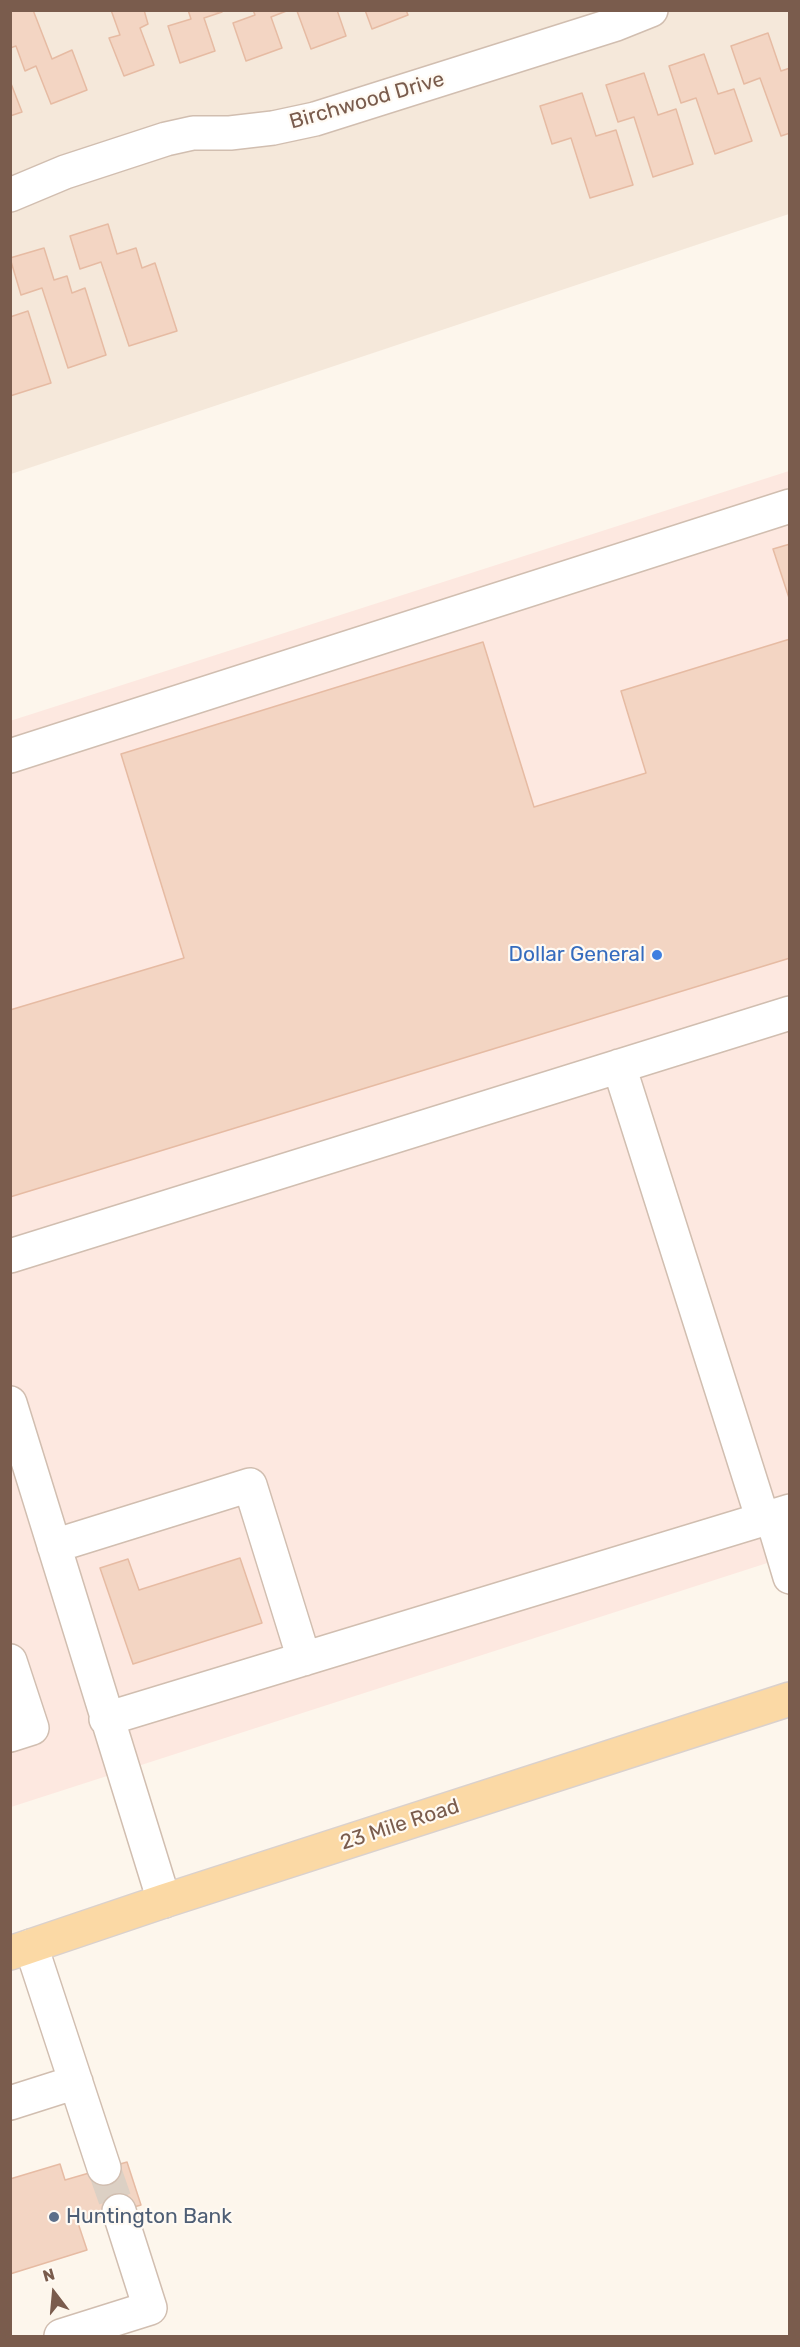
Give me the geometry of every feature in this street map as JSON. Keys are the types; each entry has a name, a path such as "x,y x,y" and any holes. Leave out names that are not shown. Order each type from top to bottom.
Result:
{"main road":[{"name":"23 Mile Road","path":"21,1949 789,1699"}],"street":[{"name":"Birchwood Drive","path":"10,195 65,172 166,139 193,133 230,133 273,128 315,119 616,24 651,10"},
{"path":"10,756 789,506"},
{"path":"10,1256 789,1013"},
{"path":"619,1066 775,1516 789,1577"},
{"path":"12,1416 164,1901"},
{"path":"54,1546 250,1485 304,1659"},
{"path":"106,1719 775,1516"},
{"path":"10,1661 32,1728 10,1735"},
{"path":"21,1949 76,2082 104,2168"},
{"path":"10,2103 76,2082"},
{"path":"61,2337 150,2308 119,2211"}],"shaded area":[{"path":"10,11 789,11 789,214 11,474"},
{"path":"789,471 789,1556 11,1807 10,721"}],"building":[{"path":"10,10 33,10 52,59 72,50 87,90 51,104 36,66 25,71 16,46 10,48"},
{"path":"111,10 144,10 148,24 140,28 154,65 124,76 109,38 120,35"},
{"path":"188,10 222,12 204,18 215,51 180,63 168,26 191,19"},
{"path":"253,10 289,10 271,17 282,48 246,61 233,23 255,15"},
{"path":"337,10 346,36 311,49 297,11"},
{"path":"365,10 406,10 408,15 372,29"},
{"path":"768,33 781,71 790,68 790,133 781,136 760,78 744,84 731,46"},
{"path":"704,54 718,94 734,89 752,141 715,154 696,98 681,103 669,66"},
{"path":"644,73 658,115 676,109 693,164 653,177 634,117 618,122 606,85"},
{"path":"10,81 22,112 10,116"},
{"path":"582,93 596,136 616,130 633,185 590,198 571,138 552,144 540,106"},
{"path":"108,224 117,254 136,248 142,268 155,263 177,331 129,346 101,262 80,269 70,236"},
{"path":"44,248 54,280 67,276 72,293 85,288 106,355 68,368 42,288 21,295 10,258"},
{"path":"28,311 51,383 10,396 10,317"},
{"path":"790,544 790,601 773,549"},
{"path":"790,639 790,958 10,1197 10,1010 184,958 121,754 483,642 534,807 646,773 621,691"},
{"path":"240,1558 262,1623 133,1664 100,1568 128,1559 139,1590"},
{"name":"Huntington Bank","path":"127,2162 141,2205 78,2223 87,2250 10,2274 10,2179 60,2164 65,2180"}],"tunnel":[{"path":"104,2168 119,2211"}],"place":[{"name":"Dollar General","path":"657,955"},
{"name":"Huntington Bank","path":"54,2217"}]}
